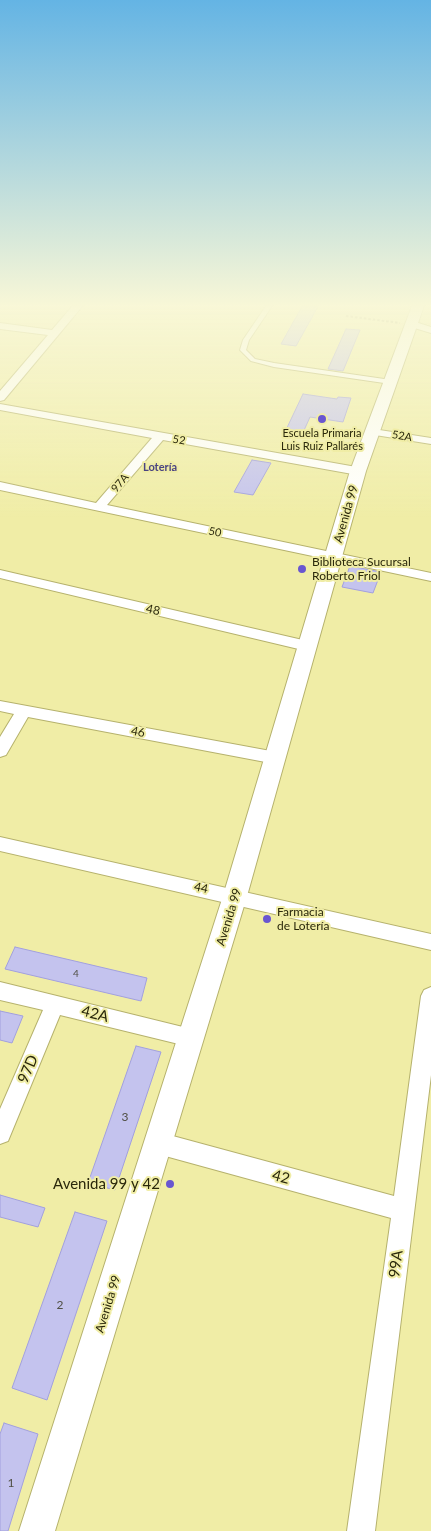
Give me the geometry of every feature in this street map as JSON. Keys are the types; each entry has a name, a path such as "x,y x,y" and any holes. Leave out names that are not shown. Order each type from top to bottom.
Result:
{"street":[{"path":"0,398 20,374"},
{"name":"Avenida 99","path":"37,1531 235,896 358,471 394,374"},
{"name":"52","path":"0,407 159,437 358,471"},
{"name":"52A","path":"372,432 431,441"},
{"name":"97A","path":"99,507 159,437"},
{"name":"50","path":"0,486 431,577"},
{"name":"48","path":"0,574 307,646"},
{"name":"46","path":"0,706 276,758"},
{"path":"0,751 24,710"},
{"name":"44","path":"0,844 431,942"},
{"name":"42A","path":"0,991 191,1038"},
{"name":"99A","path":"361,1531 403,1210 427,1064 431,996"},
{"name":"97D","path":"0,1134 56,1004"},
{"name":"42","path":"158,1143 403,1210"}],"lane":[{"path":"339,374 391,382"}],"building":[{"path":"303,394 337,399 338,397 351,398 343,422 310,417 301,437 284,434"},
{"path":"252,460 271,463 253,495 234,492"},
{"path":"350,566 381,572 373,593 342,587"},
{"path":"15,947 147,978 141,1001 5,969"},
{"path":"0,1011 23,1016 12,1043 0,1040"},
{"path":"136,1046 161,1052 115,1190 88,1183"},
{"path":"0,1195 45,1208 38,1227 0,1217"},
{"path":"75,1212 107,1221 47,1400 12,1388"},
{"path":"4,1423 38,1434 8,1531 0,1531 0,1434"}],"place":[{"name":"Escuela Primaria Luis Ruiz Pallarés","path":"322,419"},
{"name":"Biblioteca Sucursal Roberto Friol","path":"302,569"},
{"name":"Farmacia de Lotería","path":"267,919"},
{"name":"Avenida 99 y 42","path":"170,1184"}],"district":[{"name":"Lotería","path":"160,467"}]}
